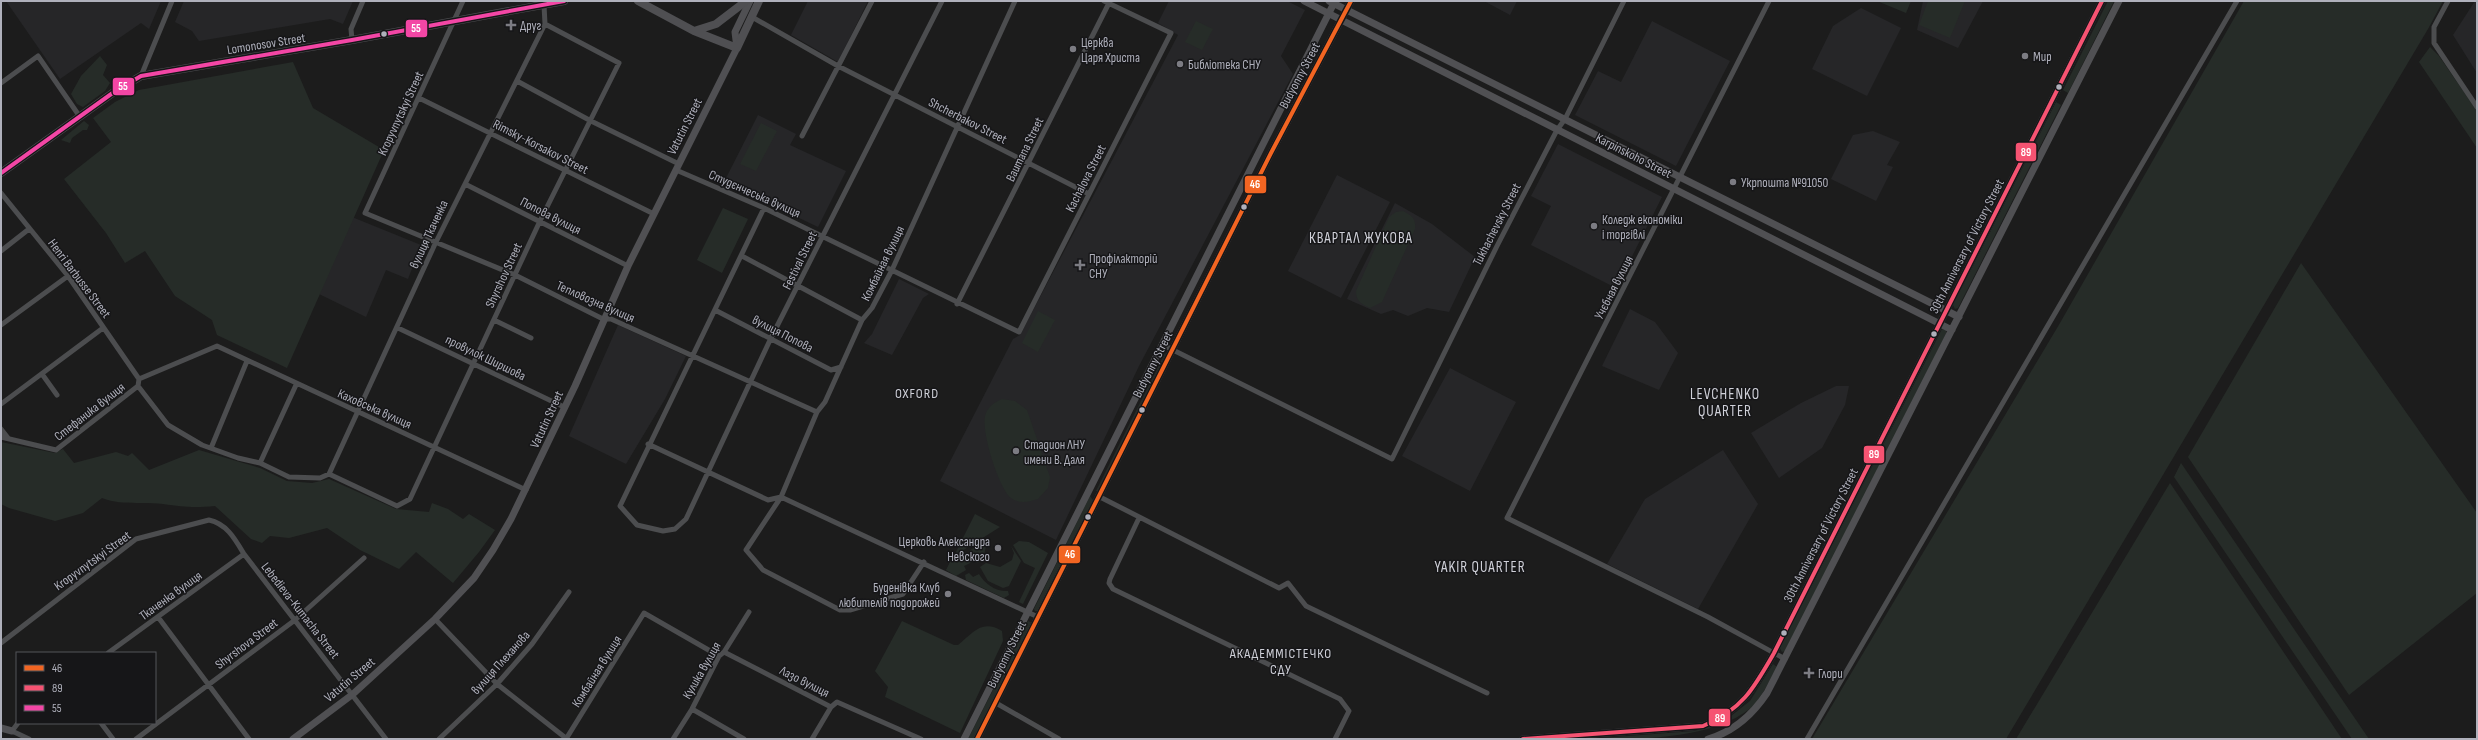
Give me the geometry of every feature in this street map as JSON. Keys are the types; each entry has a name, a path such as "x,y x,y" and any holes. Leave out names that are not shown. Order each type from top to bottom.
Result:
{"main road":[{"name":"Lomonosov Street","path":"1,173 141,76 454,22 560,1"},
{"path":"638,1 694,31 736,48"},
{"path":"694,31 716,24 746,1"},
{"name":"Vatutin Street","path":"736,48 759,1"}],"street":[{"path":"141,76 172,1"},
{"path":"352,40 351,29 363,1"},
{"name":"Kropyvnytskyi Street","path":"365,213 463,1"},
{"name":"Vatutin Street","path":"293,739 353,694 435,619 474,578 511,519 526,490 628,266 736,48 735,32 750,1"},
{"path":"802,136 872,1"},
{"name":"Festival Street","path":"648,444 620,506 637,525 663,530 675,529 686,519 752,383 771,338 942,1"},
{"name":"Комбайная вулиця","path":"924,562 903,594 850,610 840,610 763,570 746,550 782,496 817,412 825,402 862,320 872,308 892,270 1015,1"},
{"name":"Karpinskoho Street","path":"1304,1 1952,330"},
{"name":"Budyonny Street","path":"977,739 1098,496 1351,1"},
{"name":"Tukhachevsky Street","path":"1172,350 1392,459 1490,259 1557,130 1565,120 1624,1"},
{"name":"Учєбная вулиця","path":"1770,1 1507,518 1708,617 1774,653"},
{"name":"30th Anniversary of Victory Street","path":"1523,739 1703,726 1718,720 1747,698 1774,653 2102,1"},
{"name":"30th Anniversary of Victory Street","path":"1708,739 1736,726 1759,705 1785,659 2119,1"},
{"path":"1807,739 2237,1"},
{"path":"2448,1 2434,27 2434,43 2477,107"},
{"name":"Kachalova Street","path":"1019,332 1171,34 1106,2"},
{"name":"Baumana Street","path":"957,304 1029,164 1106,2"},
{"name":"Karpinskoho Street","path":"1333,2 1346,10 1959,317"},
{"name":"Budyonny Street","path":"964,739 1329,14 1333,2"},
{"name":"вулиця Ткаченка","path":"329,474 398,328 435,244 545,24 544,5"},
{"name":"Shcherbakov Street","path":"752,17 838,66 1089,194"},
{"name":"Shyrshov Street","path":"329,474 397,506 410,499 433,446 540,221 619,63 545,24"},
{"path":"1,82 38,56 80,117"},
{"name":"Студєнчеська вулиця","path":"517,81 677,167 823,236 957,304 1019,332"},
{"name":"Rimsky-Korsakov Street","path":"419,98 654,214"},
{"name":"Попова вулиця","path":"465,184 628,266"},
{"name":"Henri Barbusse Street","path":"1,193 68,276 139,379"},
{"path":"764,208 694,356 648,444 768,500 782,496 1038,617"},
{"name":"Тепловозна вулиця","path":"365,213 435,244 515,275 603,319 611,319 817,412"},
{"path":"1,251 29,229"},
{"path":"742,256 862,320"},
{"path":"1,325 68,276"},
{"name":"вулиця Попова","path":"715,310 831,370 841,367"},
{"path":"494,320 531,338"},
{"path":"1,404 103,328"},
{"name":"провулок Ширшова","path":"398,328 473,362 564,407"},
{"path":"1163,345 1172,350"},
{"name":"Каховська вулиця","path":"217,346 296,385 433,446 526,490"},
{"name":"Стефаника вулиця","path":"8,438 56,450 138,386 139,379 217,346"},
{"path":"211,448 248,361"},
{"path":"42,374 57,395"},
{"path":"260,463 296,385"},
{"path":"138,386 168,425 211,448 238,458 260,463 289,477 320,478 329,474"},
{"path":"1,429 8,438"},
{"path":"1,437 8,438"},
{"path":"1088,491 1279,588 1288,583 1306,606 1487,693"},
{"path":"1139,518 1110,579 1109,583 1113,589 1340,699 1349,711 1335,739"},
{"name":"Kropyvnytskyi Street","path":"1,643 136,539 209,520"},
{"name":"Lebedieva-Kumacha Street","path":"209,520 222,525 235,539 244,554 353,694 386,739"},
{"name":"Ткаченка вулиця","path":"109,652 244,554"},
{"name":"Shyrshova Street","path":"156,724 295,620 364,558"},
{"name":"вулиця Плеханова","path":"439,739 497,684 532,644 569,592"},
{"name":"Кулика вулиця","path":"673,739 692,709 719,656 724,652 749,612"},
{"name":"Комбайная вулиця","path":"567,739 644,613 719,656"},
{"path":"158,617 209,683 249,739"},
{"path":"435,619 497,684 567,739"},
{"name":"Лазо вулиця","path":"724,652 831,706 837,702 921,739"},
{"path":"1774,653 1785,659"},
{"path":"996,702 1059,739"},
{"path":"812,739 831,706"},
{"path":"692,709 744,739"},
{"path":"12,731 17,724"},
{"path":"101,724 113,739"},
{"name":"Shyrshova Street","path":"136,739 156,724"},
{"path":"1,728 12,731 29,739"}],"shaded area":[{"path":"6,1 161,1 149,29 141,23 60,79"},
{"path":"184,1 353,1 343,24 330,19 199,41 192,31 175,22"},
{"path":"808,1 868,1 838,62 791,35"},
{"path":"1169,1 1287,1 1305,10 1281,56 1293,74 1139,366 1056,540 940,481 1013,339 1020,335 1178,35 1158,23"},
{"path":"1484,1 1517,1 1510,15"},
{"path":"1877,1 1911,1 1906,13"},
{"path":"1923,1 1983,1 1958,48 1917,30"},
{"path":"1928,1 1965,1 1950,38 1919,25"},
{"path":"2108,1 2114,1 2068,93 2063,90"},
{"path":"2244,1 2443,1 2428,29 2006,739 1812,739 2060,323"},
{"path":"2475,1 2477,1 2477,73 2453,35"},
{"path":"1861,8 1901,28 1867,96 1812,69 1833,26"},
{"path":"1196,21 1213,29 1202,50 1185,42"},
{"path":"1652,21 1730,61 1676,166 1575,115 1598,71 1621,82"},
{"path":"2430,47 2439,56 2477,111 2477,148 2419,62"},
{"path":"100,56 107,65 103,75 110,83 105,91 83,107 77,104 71,94 81,76"},
{"path":"293,62 313,108 384,150 287,368 217,335 212,320 175,296 145,251 125,263 106,233 64,179 111,142 93,118 115,102 139,90"},
{"path":"2056,102 2061,105 1958,308 1955,309 1953,305"},
{"path":"758,115 796,134 790,145 846,171 818,227 724,182"},
{"path":"84,121 89,125 87,130 83,130 72,138 70,143 61,140"},
{"path":"761,123 777,131 756,171 740,164"},
{"path":"1873,131 1900,142 1887,165 1893,167 1876,201 1831,179 1853,135"},
{"name":"Коледж економіки і торгівлі","path":"1558,144 1662,197 1616,288 1531,245 1551,206 1531,196"},
{"path":"1337,175 1390,202 1341,298 1288,271"},
{"path":"1395,203 1432,224 1475,257 1449,312 1427,308 1408,316 1393,310 1381,314 1347,299"},
{"path":"723,208 748,219 722,273 697,260"},
{"path":"1403,211 1413,218 1415,222 1415,229 1382,302 1370,308 1360,302 1356,291 1389,217 1396,212"},
{"path":"352,217 421,245 408,279 386,270 366,317 319,294"},
{"path":"2301,263 2477,513 2477,593 2349,695 2188,457"},
{"path":"899,279 929,294 923,298 892,355 864,343 872,334"},
{"path":"1630,309 1655,322 1678,353 1659,390 1602,366"},
{"path":"1038,311 1055,320 1038,352 1022,343"},
{"path":"618,325 686,356 665,399 626,464 569,436"},
{"path":"1942,329 1946,330 1946,334 1785,651 1782,652 1780,648"},
{"path":"1165,353 1166,354 1098,491 1096,491"},
{"path":"1450,368 1516,402 1470,491 1402,456"},
{"path":"1836,386 1849,386 1845,405 1822,448 1779,478 1751,433 1801,403"},
{"name":"Стадион ЛНУ имени В. Даля","path":"1002,399 1015,401 1027,410 1050,477 1048,488 1038,499 1024,502 1011,498 1001,483 996,471 985,431 985,420 986,413 989,408"},
{"path":"1,442 55,453 63,449 74,463 116,452 128,456 132,453 149,470 199,450 260,468 287,481 312,483 329,479 396,509 429,512 432,503 448,509 463,519 469,514 495,530 453,583 416,552 399,569 360,550 327,528 289,538 270,536 262,543 251,539 215,506 189,507 155,503 125,503 102,498 83,513 55,521 9,508 1,504"},
{"path":"1723,450 1758,504 1698,609 1607,564 1645,499"},
{"path":"2181,463 2369,739 2352,739 2174,477"},
{"path":"2170,483 2342,739 2016,739"},
{"path":"1090,496 1093,500 1038,611 1035,611 1034,609"},
{"path":"975,514 1000,527 954,556"},
{"path":"1019,541 1029,542 1048,553 1023,604 1019,602 1035,568 1024,563 1013,545"},
{"path":"983,542 986,546 983,560 977,563 969,551"},
{"path":"1011,546 1021,561 1009,586 1003,588 988,581 980,567 986,563 1000,567 1012,560 1014,553"},
{"path":"965,552 972,562 964,566 966,570 956,576 946,570 951,560"},
{"path":"969,573 973,577 979,574 991,587 1008,591 1009,595 1004,598 966,580 965,575"},
{"path":"902,621 954,645 958,645 978,629 984,627 989,626 1002,631 1003,641 960,733 885,697 888,687 875,671"},
{"path":"1028,621 1032,623 974,739 968,739"},
{"path":"1773,664 1777,667 1755,703 1751,708 1734,719 1696,732 1675,736 1631,739 1588,739 1694,731 1722,723 1750,701"}],"transit line":[{"name":"55","path":"1,173 114,92 141,76 352,40 564,1"},
{"name":"46","path":"977,739 1271,153 1351,1"},
{"name":"89","path":"1523,739 1703,726 1728,713 1746,697 1774,653 2102,1"}],"place":[{"name":"Друг","path":"511,25"},
{"name":"Церква Царя Христа","path":"1073,49"},
{"name":"Мир","path":"2025,56"},
{"name":"Библіотека СНУ","path":"1180,64"},
{"name":"Укрпошта №91050","path":"1733,182"},
{"name":"Коледж економіки і торгівлі","path":"1594,226"},
{"name":"Профілакторій СНУ","path":"1080,265"},
{"name":"Стадион ЛНУ имени В. Даля","path":"1016,451"},
{"name":"Церковь Александра Невского","path":"998,548"},
{"name":"Буденівка Клуб любителів подорожей","path":"948,594"},
{"name":"Глори","path":"1809,673"}],"district":[{"name":"КВАРТАЛ ЖУКОВА","path":"1361,238"},
{"name":"OXFORD","path":"917,393"},
{"name":"LEVCHENKO QUARTER","path":"1725,402"},
{"name":"YAKIR QUARTER","path":"1480,567"},
{"name":"АКАДЕММІСТЕЧКО СДУ","path":"1281,662"}]}
